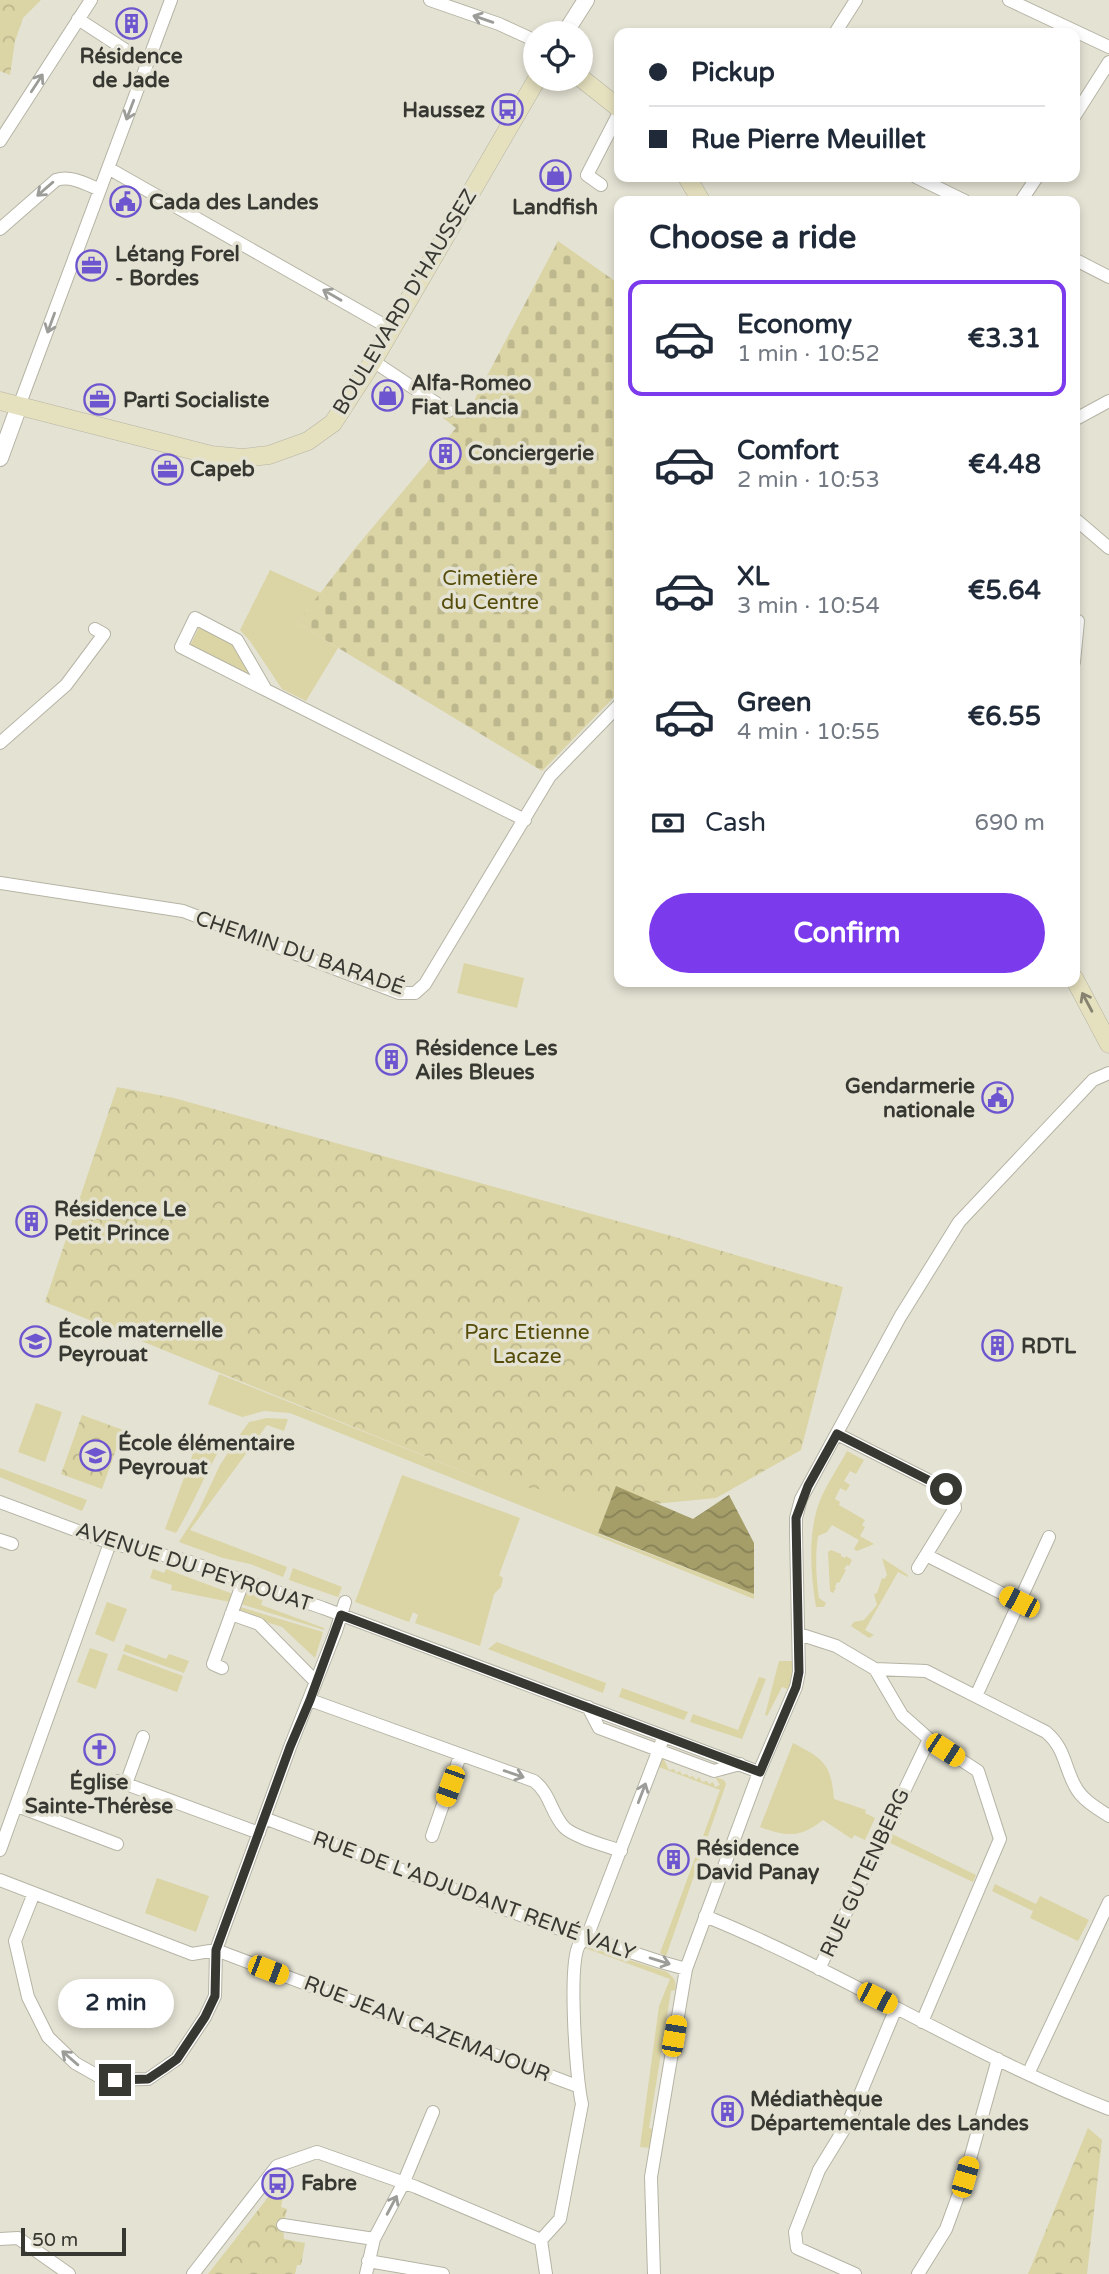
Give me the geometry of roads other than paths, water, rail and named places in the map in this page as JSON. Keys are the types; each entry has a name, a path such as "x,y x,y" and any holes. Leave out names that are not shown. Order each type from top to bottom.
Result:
{"main road":[{"path":"593,88 614,105"},
{"name":"BOULEVARD D'HAUSSEZ","path":"0,401 211,455 242,458 269,455 298,445 325,430 339,415 373,361 530,91"},
{"path":"1079,987 1109,1044"}],"street":[{"path":"0,141 91,0"},
{"path":"0,458 171,0"},
{"path":"429,0 523,35"},
{"path":"573,21 586,0"},
{"path":"838,28 856,0"},
{"path":"1009,0 1069,28"},
{"path":"78,19 147,64"},
{"path":"1080,33 1109,47"},
{"path":"1080,108 1109,62"},
{"path":"601,185 587,175 614,122"},
{"path":"108,168 391,329"},
{"path":"1,225 56,180 64,177 100,190"},
{"path":"926,182 955,196"},
{"path":"1080,262 1109,277"},
{"path":"373,361 447,411"},
{"path":"1080,417 1109,401"},
{"path":"1080,523 1109,548"},
{"path":"267,690 237,640 195,618 181,647 525,820"},
{"path":"0,743 66,685 104,634 95,629"},
{"name":"CHEMIN DU BARADÉ","path":"0,883 183,911 399,993 415,993 425,984 550,776 614,710"},
{"path":"654,2274 652,2177 686,1969 760,1772 796,1687 801,1658 796,1518 806,1490 900,1317 960,1222 1093,1080 1109,1073"},
{"path":"837,1434 946,1489 953,1496 955,1508 918,1568"},
{"name":"AVENUE DU PEYROUAT","path":"0,1502 110,1544 184,1560 341,1615 760,1772"},
{"path":"976,1696 1049,1537"},
{"path":"0,1850 110,1544"},
{"path":"926,1555 1019,1602"},
{"path":"222,1668 213,1664 243,1582"},
{"path":"34,1893 15,1941 28,1997 48,2037 75,2063 105,2080 148,2079 177,2059 201,2024 215,1996 216,1950 345,1602"},
{"path":"231,1614 260,1624 317,1682"},
{"path":"799,1634 836,1646 875,1669 926,1671 1046,1732 1058,1741 1075,1788 1088,1802 1109,1816"},
{"path":"875,1669 902,1716 929,1739 978,1771 1000,1839 922,2022"},
{"path":"310,1700 534,1781 542,1787 563,1826 570,1832 621,1851"},
{"path":"588,1707 598,1728 714,1771 740,1764"},
{"path":"541,2240 560,2219 582,2104 577,2086 574,1972 579,1945 587,1937 664,1736"},
{"path":"143,1737 122,1783 259,1833"},
{"name":"RUE GUTENBERG","path":"819,1969 929,1739"},
{"path":"432,1836 455,1754"},
{"path":"16,1805 117,1844"},
{"name":"RUE DE L'ADJUDANT RENÉ VALY","path":"264,1818 539,1922 686,1969"},
{"name":"RUE JEAN CAZEMAJOUR","path":"0,1880 192,1954 216,1950 577,2086"},
{"path":"1028,2074 1109,1902"},
{"path":"705,1916 819,1969 1028,2074 1109,2109"},
{"path":"855,2274 797,2248 794,2232 819,2170 849,2121 896,2008"},
{"path":"918,2274 946,2229 965,2177 998,2059"},
{"path":"433,2112 403,2183 374,2239 367,2267 443,2274"},
{"path":"192,2274 277,2166 317,2152 416,2187 541,2240"},
{"path":"283,2225 374,2239"},
{"path":"0,2239 18,2238 69,2274"},
{"path":"541,2240 546,2274"}],"water":[{"path":"616,1486 693,1519 729,1495 754,1543 754,1594 598,1533"}],"place":[{"name":"Résidence de Jade","path":"131,24"},
{"name":"Haussez","path":"508,110"},
{"name":"Landfish","path":"555,175"},
{"name":"Cada des Landes","path":"126,202"},
{"name":"Létang Forel - Bordes","path":"92,266"},
{"name":"Alfa-Romeo Fiat Lancia","path":"388,395"},
{"name":"Parti Socialiste","path":"100,400"},
{"name":"Conciergerie","path":"445,453"},
{"name":"Capeb","path":"167,469"},
{"name":"Résidence Les Ailes Bleues","path":"392,1060"},
{"name":"Gendarmerie nationale","path":"998,1098"},
{"name":"Résidence Le Petit Prince","path":"31,1221"},
{"name":"École maternelle Peyrouat","path":"35,1342"},
{"name":"RDTL","path":"998,1346"},
{"name":"École élémentaire Peyrouat","path":"95,1455"},
{"name":"Église Sainte-Thérèse","path":"99,1750"},
{"name":"Résidence David Panay","path":"673,1860"},
{"name":"Médiathèque Départementale des Landes","path":"727,2111"},
{"name":"Fabre","path":"278,2183"}],"park label":[{"name":"Cimetière du Centre","path":"490,590"},
{"name":"Parc Etienne Lacaze","path":"527,1344"}]}
